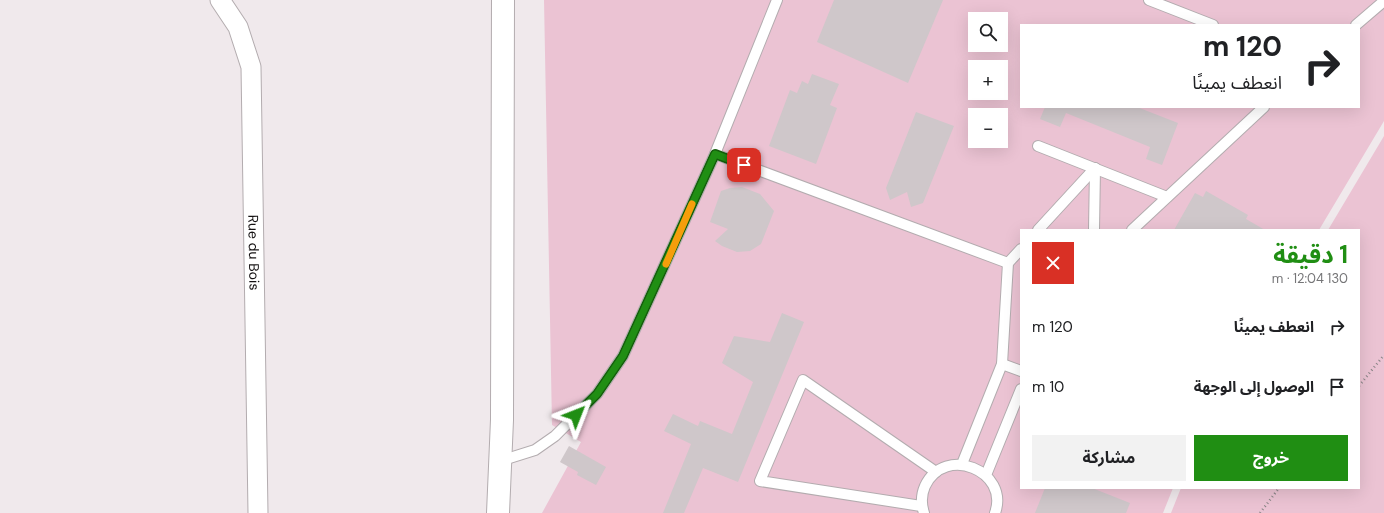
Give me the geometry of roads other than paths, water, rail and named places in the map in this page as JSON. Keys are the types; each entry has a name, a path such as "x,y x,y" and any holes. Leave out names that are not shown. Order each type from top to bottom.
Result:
{"street":[{"name":"Rue du Bois","path":"220,0 238,27 251,67 258,513"},
{"path":"498,513 502,412 503,0"}],"lane":[{"path":"500,461 535,450 555,436 597,394 623,356 641,320 715,154 777,0"},
{"path":"1149,0 1210,24"},
{"path":"1357,24 1384,1"},
{"path":"1133,229 1263,108"},
{"path":"1038,146 1167,197"},
{"path":"715,154 1008,263"},
{"path":"1039,229 1094,168"},
{"path":"1094,168 1094,229"},
{"path":"962,464 1002,364 1008,263 1020,250"},
{"path":"1002,364 1020,372"},
{"path":"936,472 803,380 760,481 922,509 923,492 928,480 936,472 948,466 962,464 974,467 986,476 992,484 996,494 997,508 995,513"},
{"path":"986,476 1020,391"}]}
